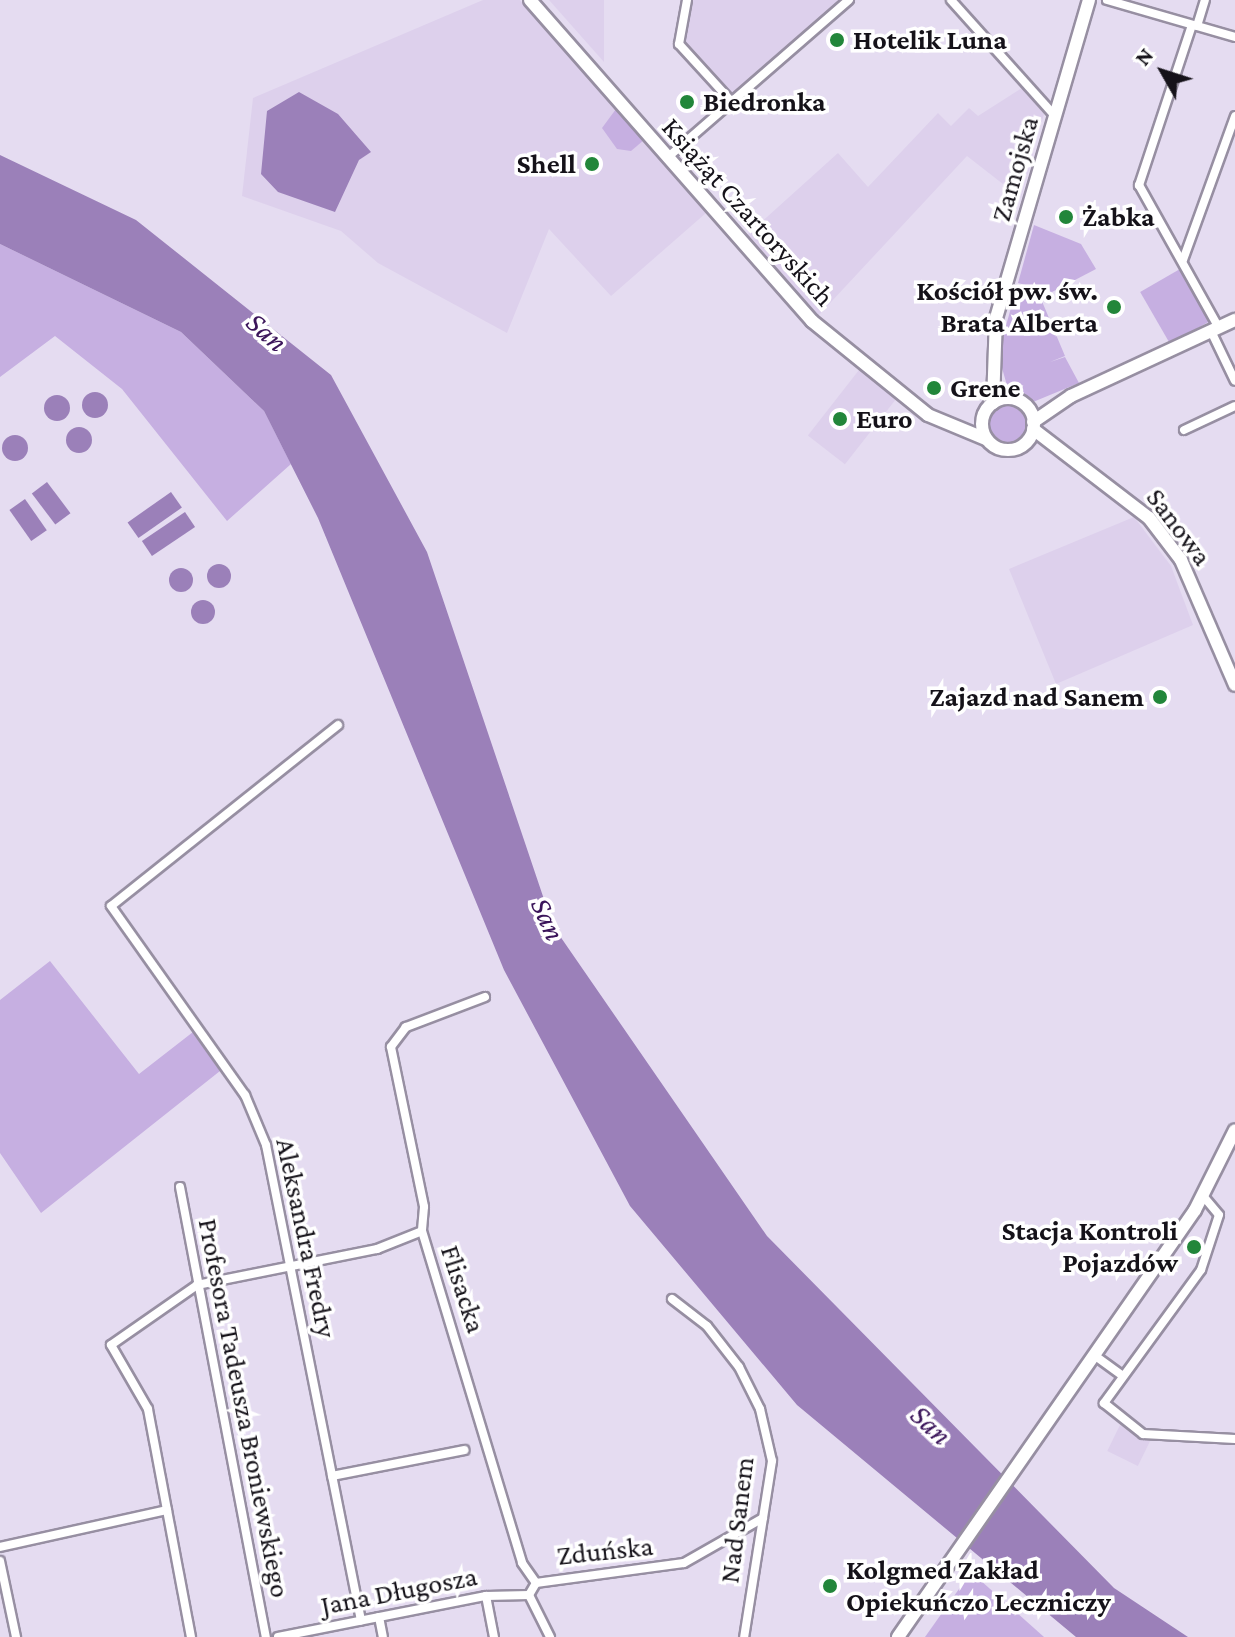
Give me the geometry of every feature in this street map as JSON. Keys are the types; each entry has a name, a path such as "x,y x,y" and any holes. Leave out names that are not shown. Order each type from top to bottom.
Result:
{"main road":[{"name":"Książąt Czartoryskich","path":"530,0 812,321 921,410 986,439"},
{"name":"Zamojska","path":"993,403 992,353 1089,0"},
{"path":"992,353 1012,398 1026,405 1071,396 1235,320"},
{"path":"1023,445 1033,426 1071,396"},
{"path":"955,427 982,417 993,403 1012,398"},
{"path":"1026,405 1033,426 1071,459"},
{"path":"982,417 986,439 1006,450 1023,445 1071,459"},
{"name":"Sanowa","path":"1071,459 1117,489 1181,560 1235,685"},
{"path":"898,1637 1204,1197 1235,1130"}],"street":[{"path":"687,0 679,44 732,102"},
{"path":"667,158 849,0"},
{"path":"951,0 1055,116"},
{"path":"1107,0 1235,37"},
{"path":"1205,0 1138,173 1183,260 1235,381"},
{"path":"1183,260 1235,116"},
{"path":"1184,430 1235,406"},
{"name":"Aleksandra Fredry","path":"338,725 111,906 251,1107 292,1266 361,1621"},
{"name":"Flisacka","path":"485,997 406,1027 391,1047 424,1207 422,1231 522,1563 536,1583"},
{"name":"Profesora Tadeusza Broniewskiego","path":"180,1187 266,1637"},
{"path":"1204,1197 1219,1215 1201,1270 1104,1403 1133,1429 1214,1443 1235,1439"},
{"path":"191,1637 148,1409 111,1345 197,1285 377,1249 422,1231"},
{"name":"Nad Sanem","path":"672,1299 715,1336 760,1409 772,1461 744,1637"},
{"path":"1094,1355 1122,1375"},
{"path":"332,1476 464,1450"},
{"path":"0,1547 167,1510"},
{"name":"Zduńska","path":"536,1583 684,1563 763,1518"},
{"path":"0,1561 16,1637"},
{"path":"536,1583 529,1595 550,1637"},
{"name":"Jana Długosza","path":"278,1637 486,1596 529,1595"},
{"path":"486,1596 494,1637"},
{"path":"379,1617 383,1637"}],"shaded area":[{"path":"483,0 520,0 706,213 611,296 549,229 507,333 378,263 341,231 242,196 253,98"},
{"path":"549,0 604,0 604,62"},
{"path":"693,0 842,0 731,96 684,43"},
{"path":"1022,88 1044,114 1021,198 967,156 818,316 747,235 838,153 868,187 938,113 951,126 969,108 978,116"},
{"path":"616,109 644,140 631,151 617,149 602,128"},
{"path":"1034,225 1081,244 1096,269 1052,292 1018,283"},
{"path":"0,244 181,332 264,411 291,464 227,521 122,389 55,336 0,377"},
{"path":"1180,269 1210,321 1170,344 1140,292"},
{"path":"1016,290 1041,299 1065,356 1050,362 1065,357 1079,383 1033,402 1008,389 998,354"},
{"path":"859,370 896,399 845,464 808,435"},
{"path":"1008,403 1023,409 1029,424 1023,439 1008,445 993,439 987,424 993,409"},
{"path":"1134,517 1171,566 1193,625 1056,684 1009,569"},
{"path":"50,961 139,1074 193,1032 220,1071 41,1213 0,1153 0,1000"},
{"path":"1120,1425 1151,1440 1138,1466 1107,1451"},
{"path":"971,1572 1044,1637 925,1637"}],"water":[{"path":"299,92 338,114 371,152 359,160 335,212 278,192 261,174 267,111"},
{"name":"San","path":"0,155 136,220 331,375 427,552 553,926 767,1236 1114,1588 1188,1637 1076,1637 797,1405 630,1206 504,970 318,518 264,411 181,332 0,244"},
{"path":"95,392 104,396 108,405 104,414 95,418 86,414 82,405 86,396"},
{"path":"57,395 66,399 70,408 66,417 57,421 48,417 44,408 48,399"},
{"path":"79,427 88,431 92,440 88,449 79,453 70,449 66,440 70,431"},
{"path":"15,435 24,439 28,448 24,457 15,461 6,457 2,448 6,439"},
{"path":"47,482 70,513 55,525 32,493"},
{"path":"171,492 182,508 138,538 128,522"},
{"path":"25,499 47,530 31,541 9,510"},
{"path":"185,512 195,527 152,556 142,541"},
{"path":"219,564 230,571 231,576 224,587 219,588 208,581 207,576 214,565"},
{"path":"181,568 192,575 193,580 186,591 181,592 170,585 169,580 176,569"},
{"path":"203,600 214,607 215,612 208,623 203,624 192,617 191,612 198,601"}],"place":[{"name":"Hotelik Luna","path":"837,40"},
{"name":"Biedronka","path":"687,102"},
{"name":"Shell","path":"592,164"},
{"name":"Żabka","path":"1066,217"},
{"name":"Kościół pw. św. Brata Alberta","path":"1114,307"},
{"name":"Grene","path":"934,388"},
{"name":"Euro","path":"840,419"},
{"name":"Zajazd nad Sanem","path":"1160,697"},
{"name":"Stacja Kontroli Pojazdów","path":"1194,1247"},
{"name":"Kolgmed Zakład Opiekuńczo Leczniczy","path":"830,1586"}]}
